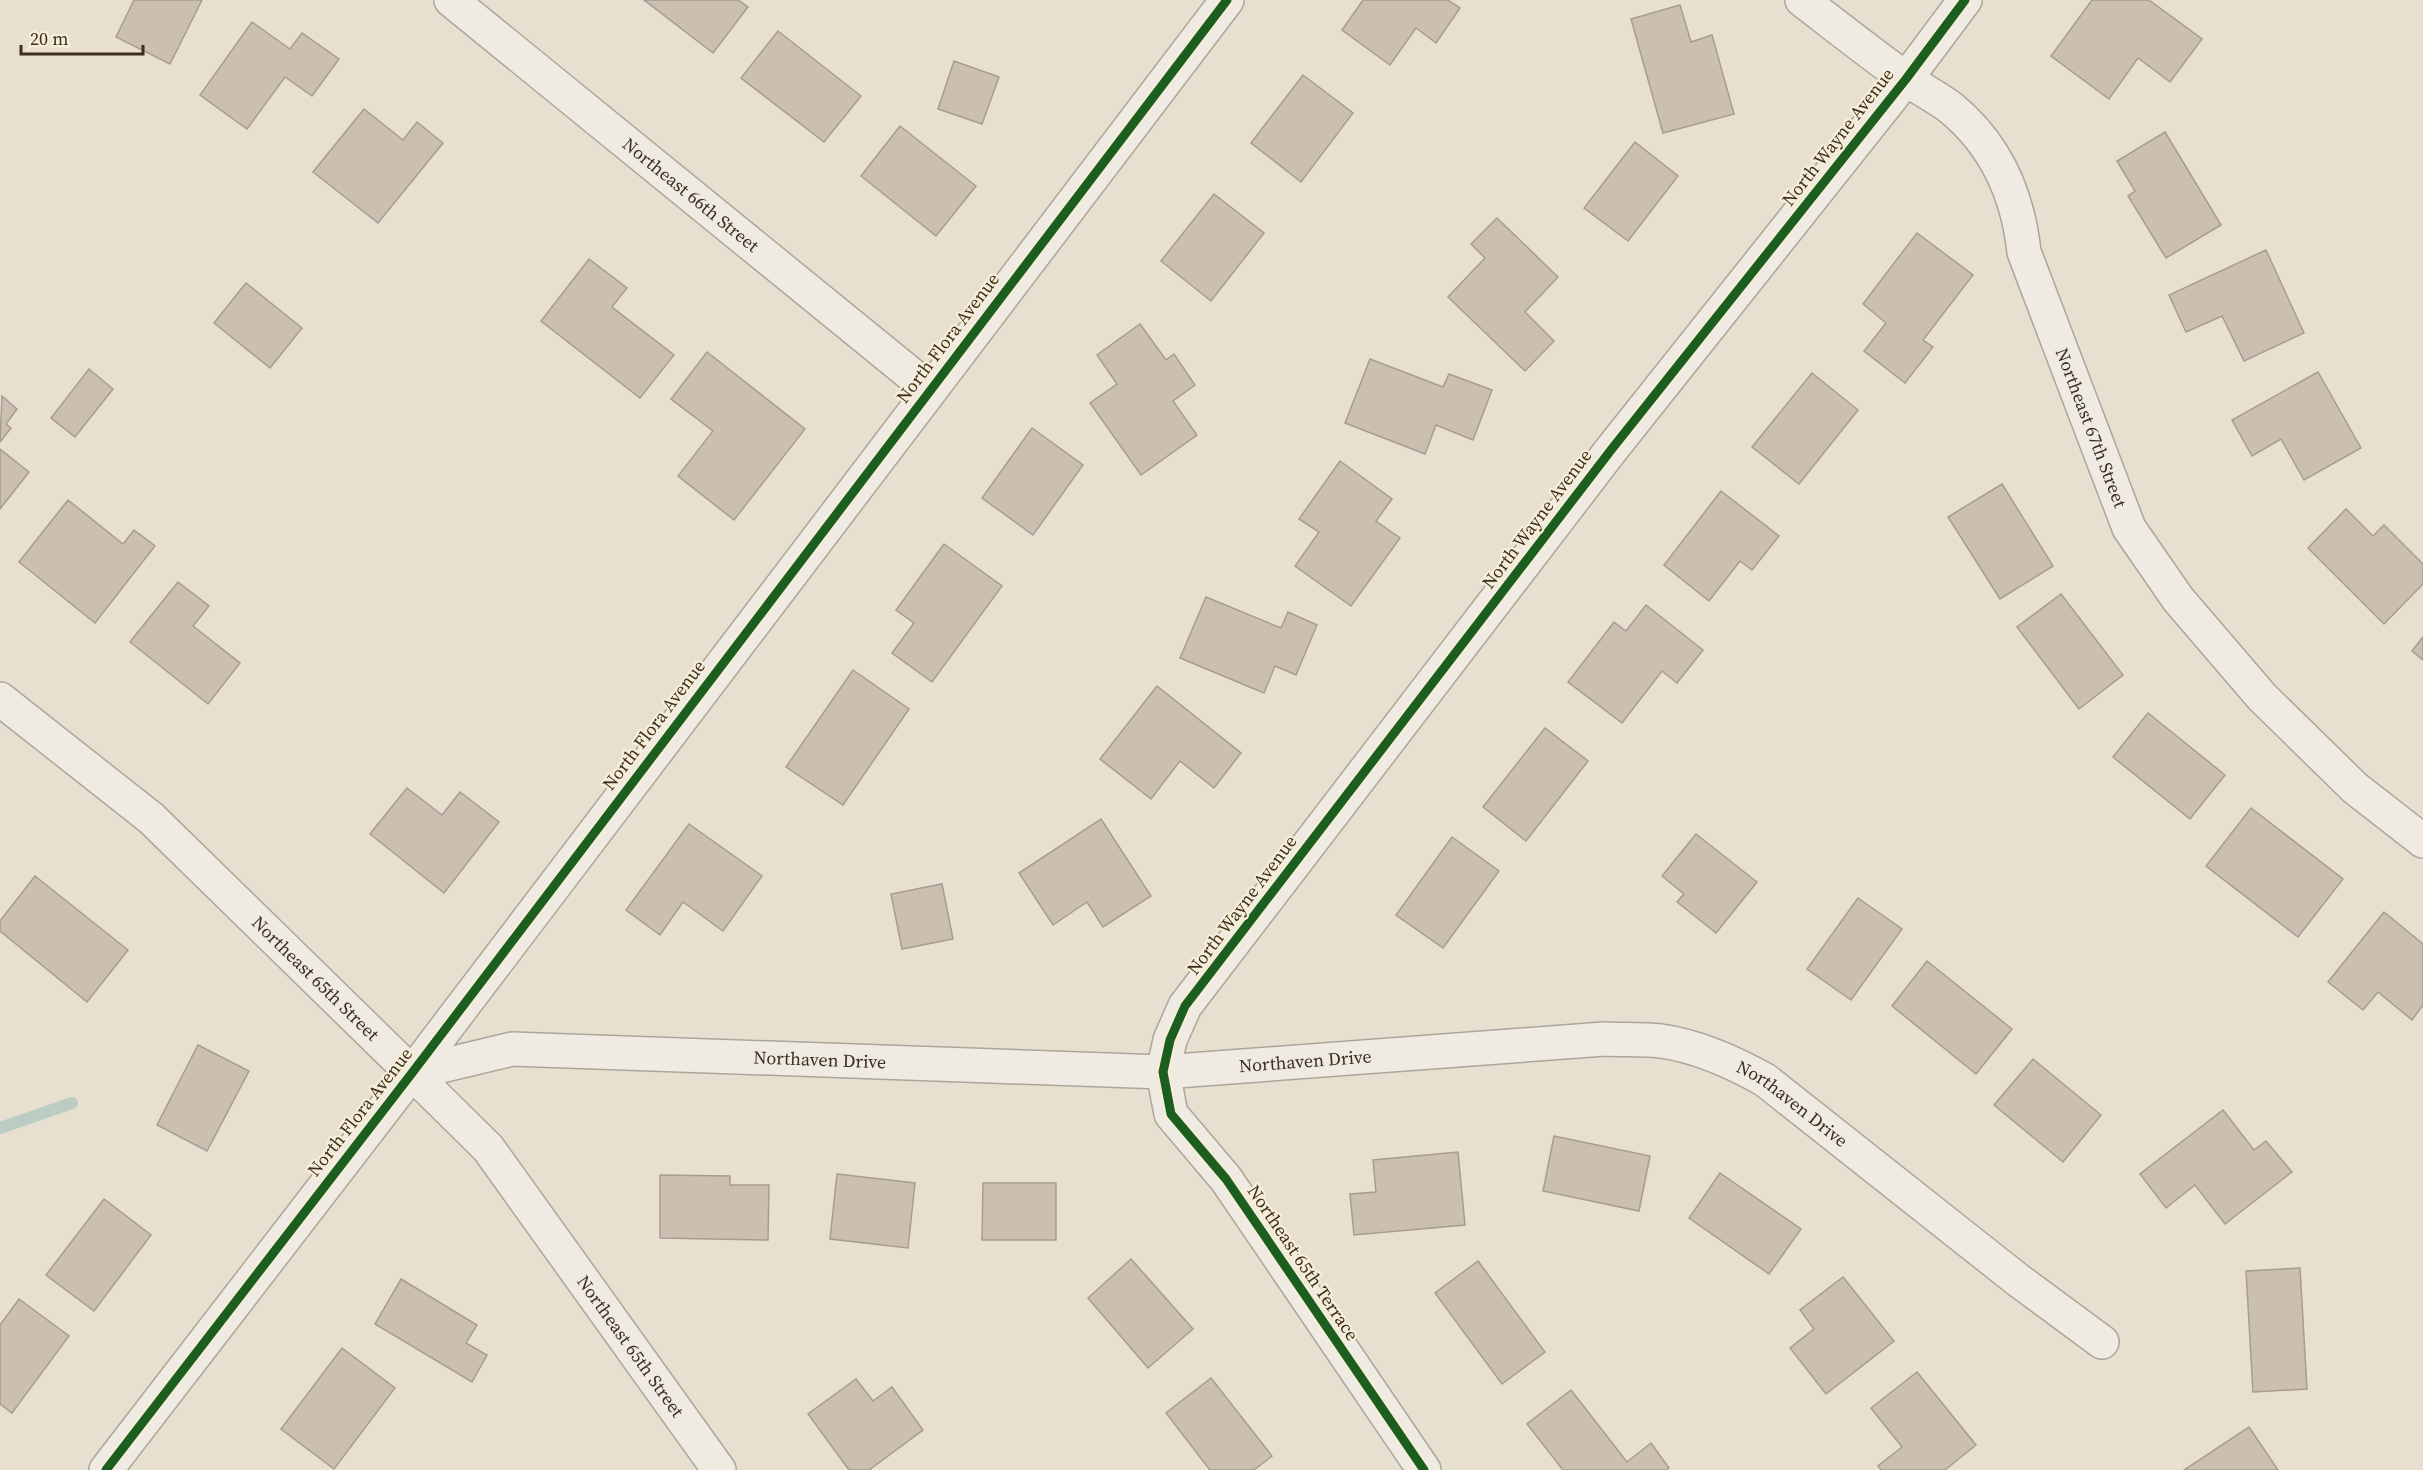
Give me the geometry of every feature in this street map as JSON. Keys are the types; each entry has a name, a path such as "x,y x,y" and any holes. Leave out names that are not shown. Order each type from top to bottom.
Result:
{"street":[{"name":"Northeast 66th Street","path":"451,0 929,389"},
{"name":"North Flora Avenue","path":"106,1470 412,1073 929,389 1227,0"},
{"name":"Northeast 67th Street","path":"1802,0 1905,79 1951,108 1989,148 2003,172 2021,224 2024,252 2129,528 2178,599 2262,698 2355,788 2423,841"},
{"name":"North Wayne Avenue","path":"1163,1072 1170,1040 1185,1006 1611,450 1965,0"},
{"name":"Northeast 65th Street","path":"0,699 151,818 488,1149 719,1470"},
{"name":"Northaven Drive","path":"412,1073 512,1049 1163,1072 1604,1039 1660,1041 1688,1047 1741,1066 1766,1080 2018,1280 2102,1342"},
{"name":"Northeast 65th Terrace","path":"1163,1072 1171,1114 1226,1179 1424,1470"}],"building":[{"path":"134,0 202,0 170,64 116,37"},
{"path":"644,0 738,0 748,7 713,53"},
{"path":"1363,0 1448,0 1460,8 1436,43 1416,28 1390,65 1342,30"},
{"path":"2092,0 2149,0 2202,39 2170,82 2138,58 2109,99 2051,56"},
{"path":"1680,5 1691,42 1712,35 1734,114 1663,133 1631,19"},
{"path":"252,22 290,49 302,33 339,59 312,96 285,77 247,129 200,95"},
{"path":"778,31 861,96 824,142 741,78"},
{"path":"954,61 999,77 982,124 938,109"},
{"path":"1303,75 1353,113 1301,182 1251,143"},
{"path":"364,109 403,140 417,122 443,143 378,223 313,172"},
{"path":"900,126 976,186 936,236 861,176"},
{"path":"2165,132 2221,225 2166,258 2128,196 2135,191 2117,161"},
{"path":"1635,142 1678,176 1628,241 1584,208"},
{"path":"1214,194 1264,233 1211,301 1161,261"},
{"path":"1497,218 1558,277 1525,312 1554,341 1525,371 1448,297 1485,258 1471,244"},
{"path":"1917,233 1973,275 1923,340 1933,347 1905,383 1864,351 1886,323 1863,304"},
{"path":"2266,250 2304,333 2244,361 2222,316 2186,332 2169,295"},
{"path":"589,259 627,288 612,307 674,355 640,398 541,321"},
{"path":"246,283 302,328 270,368 214,323"},
{"path":"1140,324 1166,360 1174,354 1195,385 1173,401 1197,435 1141,475 1090,403 1117,384 1097,355"},
{"path":"707,352 805,429 734,520 678,476 713,431 671,399"},
{"path":"1370,359 1443,387 1449,374 1492,390 1473,440 1436,425 1425,454 1345,423"},
{"path":"89,369 113,389 75,437 51,418"},
{"path":"2318,372 2361,448 2304,480 2281,439 2252,456 2232,420"},
{"path":"1812,373 1858,410 1799,484 1752,447"},
{"path":"2,396 17,409 6,424 11,428 0,442"},
{"path":"1032,428 1083,465 1033,535 982,498"},
{"path":"0,449 29,472 0,509"},
{"path":"1340,461 1392,499 1376,521 1400,538 1351,606 1295,566 1319,532 1299,519"},
{"path":"2002,484 2053,566 2000,599 1948,517"},
{"path":"1721,491 1779,536 1752,570 1740,561 1709,601 1664,565"},
{"path":"68,500 123,544 134,530 155,546 95,623 19,562"},
{"path":"2346,509 2373,536 2384,525 2423,564 2423,584 2384,624 2308,548"},
{"path":"944,544 1002,586 932,682 892,653 914,623 896,610"},
{"path":"178,582 209,606 193,626 240,663 208,704 130,642"},
{"path":"2061,594 2123,675 2079,709 2017,627"},
{"path":"1206,597 1281,628 1288,612 1317,625 1296,675 1275,666 1264,693 1180,658"},
{"path":"1646,605 1703,650 1677,683 1662,671 1622,723 1568,682 1614,622 1626,631"},
{"path":"2423,637 2423,660 2412,651"},
{"path":"853,670 909,709 843,805 786,767"},
{"path":"1157,686 1241,753 1214,788 1180,761 1151,799 1100,759"},
{"path":"2148,713 2225,775 2190,819 2113,757"},
{"path":"1545,728 1588,761 1526,841 1483,807"},
{"path":"407,788 442,815 460,792 499,822 444,893 370,834"},
{"path":"2251,808 2343,879 2298,937 2206,866"},
{"path":"1101,819 1151,896 1103,927 1087,902 1053,925 1019,873"},
{"path":"689,824 762,876 723,931 683,902 660,935 626,910"},
{"path":"1696,834 1757,882 1716,933 1677,902 1684,894 1662,876"},
{"path":"1452,837 1499,871 1443,948 1396,915"},
{"path":"35,876 128,950 87,1002 0,931 0,921"},
{"path":"942,884 953,939 902,949 891,894"},
{"path":"1858,898 1902,929 1851,1000 1807,969"},
{"path":"2384,912 2423,944 2423,1005 2412,1020 2378,992 2363,1010 2328,982"},
{"path":"1927,961 2012,1029 1976,1074 1892,1006"},
{"path":"198,1045 249,1071 207,1151 157,1125"},
{"path":"2033,1059 2101,1115 2063,1162 1994,1105"},
{"path":"2223,1110 2254,1150 2266,1141 2292,1172 2225,1224 2195,1185 2166,1208 2140,1174"},
{"path":"1554,1136 1650,1156 1639,1211 1543,1191"},
{"path":"1458,1152 1465,1225 1354,1235 1350,1194 1376,1192 1373,1160"},
{"path":"1720,1173 1801,1229 1769,1274 1689,1218"},
{"path":"837,1174 915,1183 908,1248 830,1239"},
{"path":"660,1175 730,1176 730,1185 769,1185 768,1240 660,1238"},
{"path":"983,1183 1056,1183 1056,1240 982,1240"},
{"path":"104,1199 151,1235 94,1311 46,1275"},
{"path":"1131,1259 1193,1329 1148,1368 1088,1298"},
{"path":"1478,1261 1545,1352 1502,1384 1435,1293"},
{"path":"2300,1268 2307,1389 2253,1392 2246,1271"},
{"path":"1843,1277 1894,1341 1826,1394 1790,1348 1814,1329 1800,1310"},
{"path":"401,1279 477,1325 466,1343 487,1355 472,1382 375,1324"},
{"path":"19,1299 69,1336 12,1413 0,1404 0,1325"},
{"path":"342,1348 395,1388 334,1469 281,1429"},
{"path":"1917,1372 1976,1445 1945,1470 1881,1470 1878,1466 1902,1447 1871,1408"},
{"path":"1211,1378 1272,1456 1254,1470 1210,1470 1166,1413"},
{"path":"856,1379 873,1401 892,1387 923,1430 869,1470 849,1470 808,1414"},
{"path":"1571,1390 1627,1462 1651,1443 1669,1468 1666,1470 1563,1470 1527,1424"},
{"path":"2249,1427 2278,1470 2184,1470"}],"waterway":[{"path":"0,1128 72,1103"}],"cycle path":[{"path":"106,1470 412,1073 1227,0"},
{"path":"1424,1470 1226,1179 1171,1114 1163,1072 1170,1040 1185,1006 1611,450 1906,79 1965,0"}]}
